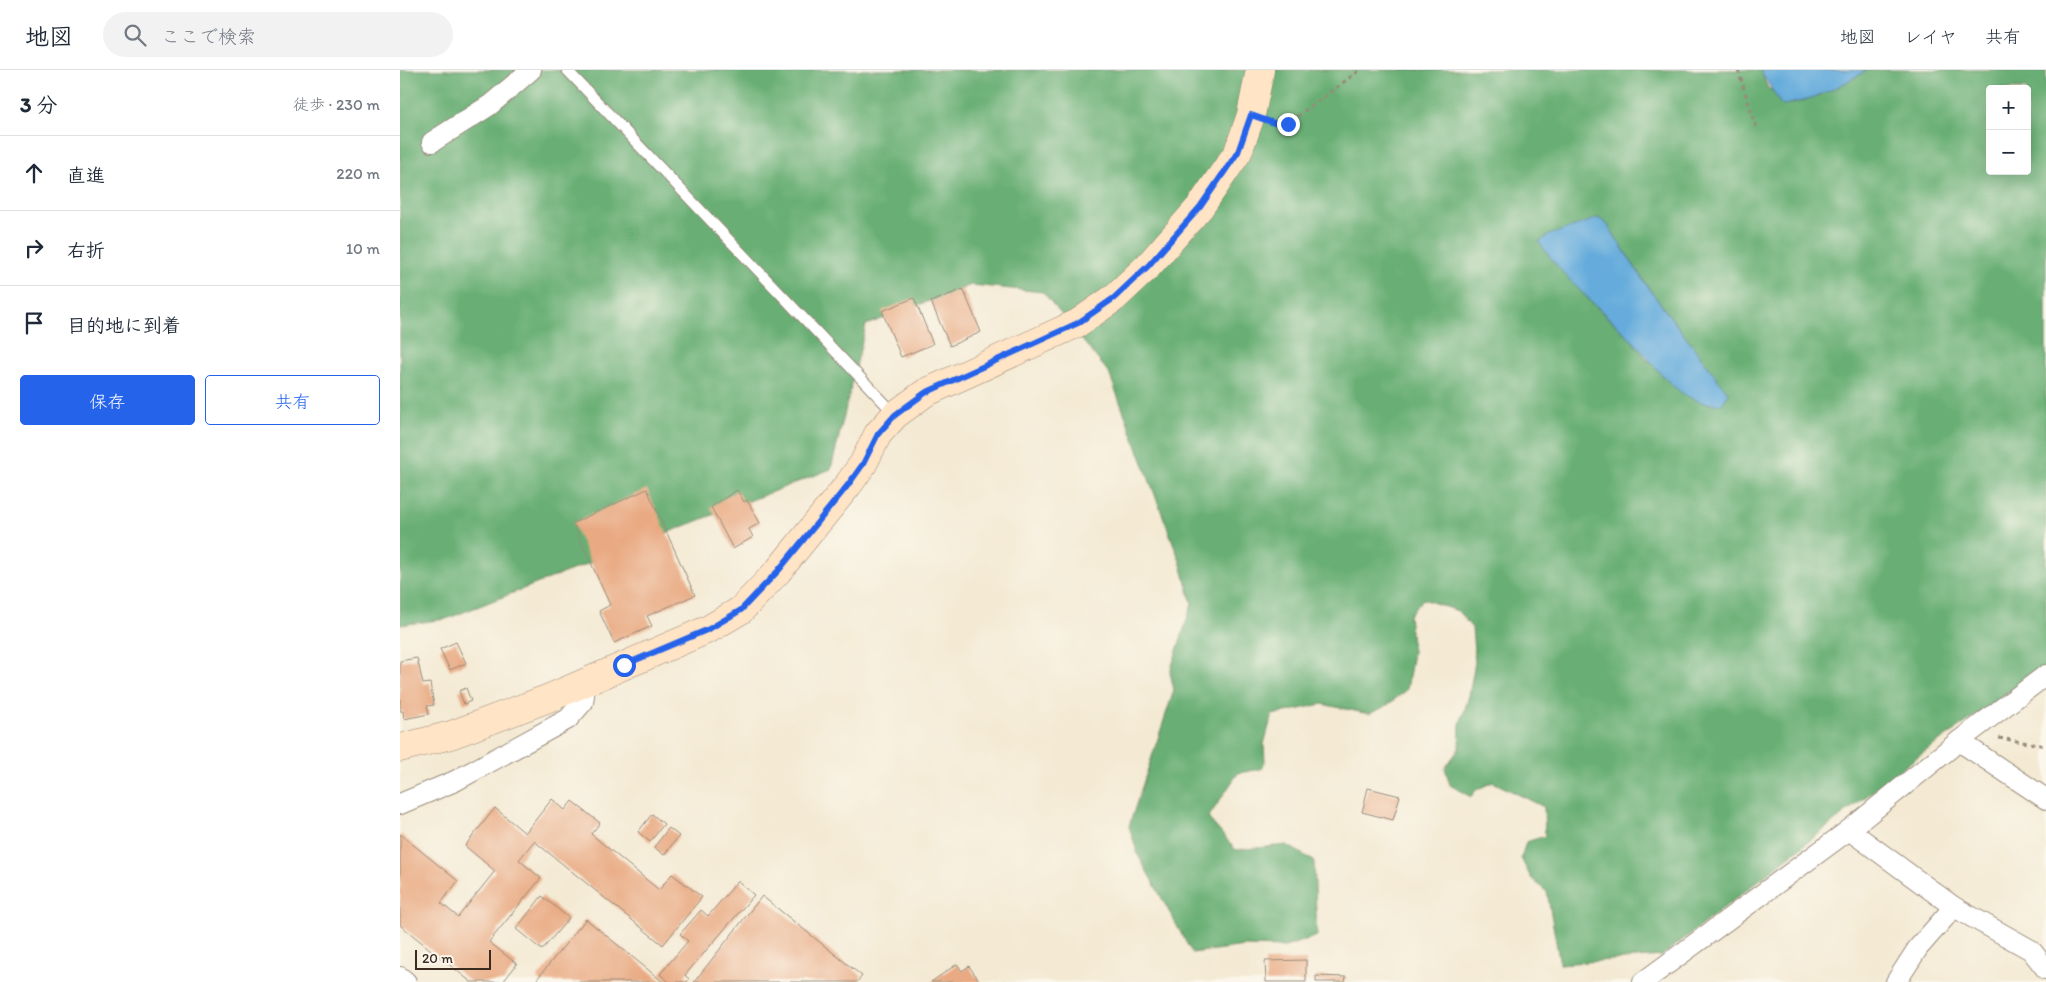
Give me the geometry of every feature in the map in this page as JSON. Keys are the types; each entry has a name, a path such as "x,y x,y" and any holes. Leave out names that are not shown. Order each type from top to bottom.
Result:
{"street":[{"path":"432,142 490,105 531,70"},
{"path":"400,748 451,734 586,682 709,629 741,610 778,571 848,485 863,464 878,434 895,415 925,393 1078,323 1114,298 1148,266 1200,207 1238,152 1251,115 1260,70"},
{"path":"1643,982 1849,830 1964,737 2046,675"},
{"path":"400,804 455,780 568,719 584,702 586,682"},
{"path":"1964,737 2046,799"},
{"path":"1849,830 1954,907 2031,950 2046,969"},
{"path":"1896,982 1918,948 1954,907"},
{"path":"400,977 406,982"}],"lane":[{"path":"567,70 895,415"}],"path":[{"path":"1251,115 1274,123 1288,124 1360,70"},
{"path":"1738,70 1757,130"},
{"path":"1964,737 2046,746"}],"green space":[{"path":"400,70 1760,70 1768,88 1792,104 1826,91 1867,70 2046,70 2046,666 1913,760 1662,956 1560,964 1547,892 1531,878 1521,858 1526,842 1545,836 1544,807 1493,782 1476,790 1471,797 1450,785 1445,768 1459,749 1460,724 1469,696 1475,662 1472,628 1458,611 1423,599 1409,615 1413,652 1407,690 1386,706 1369,714 1322,704 1272,715 1264,744 1265,762 1261,769 1238,773 1208,818 1236,850 1287,845 1314,861 1317,936 1285,947 1245,946 1192,953 1138,855 1129,826 1174,690 1170,672 1192,604 1180,561 1109,373 1043,292 971,285 866,325 831,469 446,619 400,625","holes":["1607,224 1647,286 1679,328 1648,361 1631,339 1593,304 1540,242 1549,235"]}],"water":[{"path":"1760,70 1867,70 1815,97 1781,105"},
{"path":"1598,218 1607,224 1647,286 1729,394 1722,404 1711,404 1696,400 1674,387 1636,344 1570,280 1539,242 1549,235"}],"building":[{"path":"963,289 981,332 950,346 931,302"},
{"path":"914,298 933,344 901,357 882,311"},
{"path":"647,489 695,595 647,616 652,626 614,643 599,611 610,605 573,523"},
{"path":"737,490 744,502 747,500 760,523 749,529 753,537 733,549 711,507"},
{"path":"456,642 466,663 450,670 440,649"},
{"path":"417,658 423,684 430,683 434,705 427,706 429,714 404,719 403,711 400,711 400,661"},
{"path":"466,688 471,701 464,704 459,691"},
{"path":"1368,788 1400,796 1393,820 1362,812"},
{"path":"552,799 565,810 572,801 600,823 591,834 659,890 672,874 702,897 663,945 534,841 519,860 541,878 489,942 517,964 503,982 471,982 400,925 400,834 458,881 441,903 458,917 495,871 465,846 495,808 525,833"},
{"path":"652,814 664,824 650,842 638,832"},
{"path":"669,828 679,836 664,855 654,847"},
{"path":"738,881 754,895 685,975 689,979 687,982 669,982 660,974 688,941 680,934 701,910 708,916"},
{"path":"542,896 569,918 542,950 516,929"},
{"path":"762,896 862,976 857,982 694,982"},
{"path":"586,919 663,982 541,982 537,979"},
{"path":"1306,960 1306,982 1266,982 1265,961"},
{"path":"957,964 962,971 969,966 980,982 931,982"},
{"path":"1316,976 1346,977 1345,982 1316,982"}],"route":[{"path":"624,665 709,629 741,610 778,571 848,485 863,464 878,434 895,415 925,393 1007,354 1048,339 1078,323 1114,298 1148,266 1200,207 1238,152 1251,115 1274,123 1288,124"}]}
